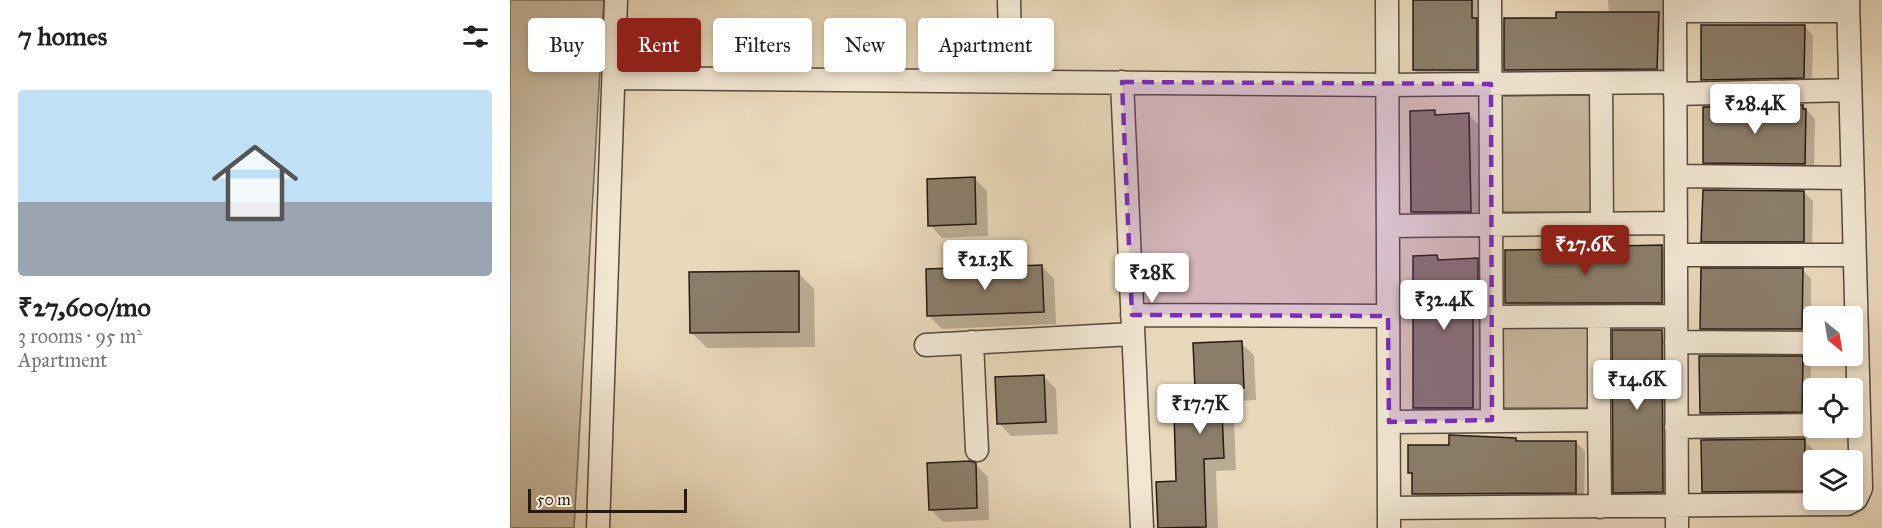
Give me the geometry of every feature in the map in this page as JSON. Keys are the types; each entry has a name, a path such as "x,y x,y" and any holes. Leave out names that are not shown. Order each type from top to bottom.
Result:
{"street":[{"path":"598,528 616,0"},
{"path":"1009,0 1011,82"},
{"path":"1387,0 1389,518 1600,507 1677,517 1847,504 1856,500 1861,488 1856,438"},
{"path":"1490,0 1492,420"},
{"path":"1677,517 1675,6 1848,5 1854,306"},
{"path":"614,78 1388,85 1601,83 1675,88 1850,90"},
{"path":"1122,82 1142,528"},
{"path":"1601,83 1602,224"},
{"path":"1676,176 1852,178"},
{"path":"1388,226 1676,224"},
{"path":"1676,255 1853,255"},
{"path":"926,345 1132,324 1388,316"},
{"path":"1491,317 1676,316"},
{"path":"1599,317 1600,507"},
{"path":"972,342 977,450"},
{"path":"1676,342 1803,343"},
{"path":"1389,422 1599,420"},
{"path":"1676,427 1803,425"}],"highlighted area":[{"path":"1122,82 1491,84 1492,420 1389,422 1388,316 1132,315"}],"shaded area":[{"path":"510,0 604,0 603,18 528,18 528,72 600,72 574,528 510,528"},
{"path":"1592,95 1592,212 1498,212 1498,96"},
{"path":"1495,326 1588,326 1588,408 1495,408"}],"building":[{"path":"1413,0 1472,0 1472,18 1477,18 1477,70 1413,70"},
{"path":"1556,12 1659,12 1657,69 1504,70 1504,18 1556,18"},
{"path":"1701,25 1805,25 1804,78 1701,80"},
{"path":"1803,105 1803,109 1806,109 1805,164 1703,163 1703,107"},
{"path":"1435,110 1435,115 1469,113 1471,212 1411,212 1410,111"},
{"path":"975,177 976,224 928,226 927,179"},
{"path":"1703,190 1804,191 1804,242 1701,242"},
{"path":"1662,245 1662,303 1505,303 1505,250 1615,249 1615,246"},
{"path":"1437,255 1438,260 1478,258 1478,315 1473,315 1473,408 1413,408 1413,256"},
{"path":"1042,265 1044,312 927,316 926,269"},
{"path":"1701,268 1803,268 1802,329 1700,329"},
{"path":"799,271 799,332 690,333 689,272"},
{"path":"1612,330 1662,330 1663,492 1613,493"},
{"path":"1242,341 1244,388 1221,389 1224,458 1204,459 1206,527 1158,528 1156,482 1176,481 1174,413 1196,412 1193,343"},
{"path":"1699,356 1803,356 1802,412 1700,413"},
{"path":"1044,375 1046,422 997,424 995,377"},
{"path":"1449,435 1516,438 1516,441 1576,441 1576,493 1412,494 1412,473 1408,473 1408,445 1449,445"},
{"path":"1805,439 1803,491 1702,492 1701,440"},
{"path":"970,461 976,463 977,508 929,510 927,463"}]}
